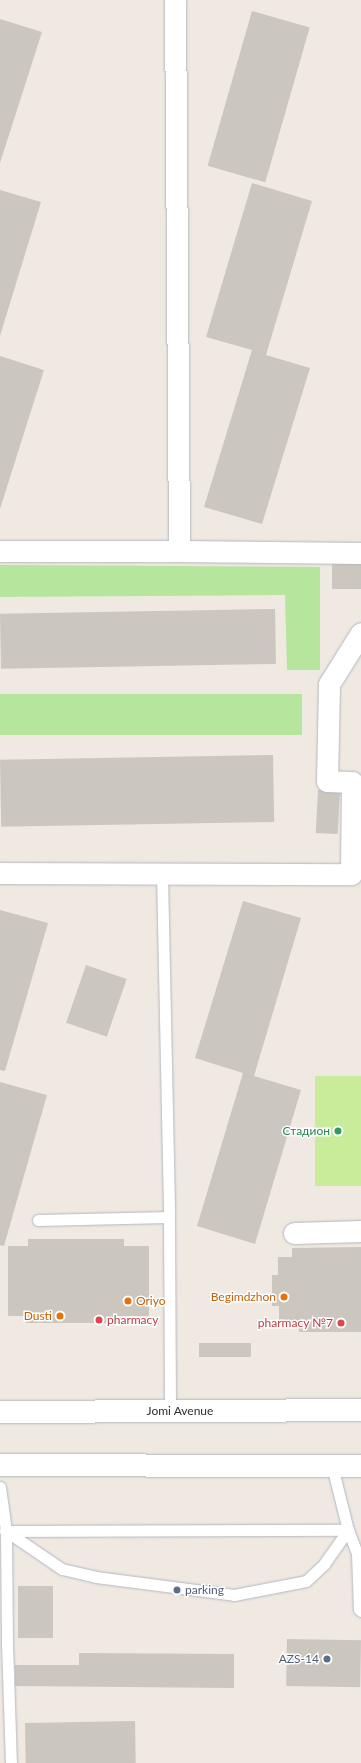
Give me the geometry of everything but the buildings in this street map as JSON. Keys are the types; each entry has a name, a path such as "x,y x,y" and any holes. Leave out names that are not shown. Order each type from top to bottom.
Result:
{"main road":[{"name":"Jomi Avenue","path":"0,1412 361,1410"},
{"path":"0,1465 361,1466"}],"street":[{"path":"175,0 179,551"},
{"path":"0,551 179,551 361,554"},
{"path":"0,872 356,874 352,782 327,781 329,684 361,633"},
{"path":"294,1233 361,1231"}],"lane":[{"path":"162,874 169,1217 170,1411"},
{"path":"38,1220 169,1217"},
{"path":"332,1466 348,1530 359,1554 358,1609 361,1611"},
{"path":"0,1487 3,1531 3,1644 11,1763"},
{"path":"3,1531 348,1530"},
{"path":"3,1531 62,1569 96,1577 234,1595 306,1581 324,1564 348,1530"}],"green space":[{"path":"0,565 320,567 320,670 287,670 285,595 0,597"},
{"path":"0,694 302,694 302,735 0,735"},
{"name":"Стадион","path":"315,1076 361,1076 361,1186 315,1186"}],"place":[{"name":"Стадион","path":"338,1131"},
{"name":"Begimdzhon","path":"284,1297"},
{"name":"Oriyo","path":"128,1301"},
{"name":"Dusti","path":"60,1316"},
{"name":"pharmacy","path":"99,1320"},
{"name":"pharmacy №7","path":"341,1323"},
{"name":"parking","path":"177,1590"},
{"name":"AZS-14","path":"327,1659"}]}
